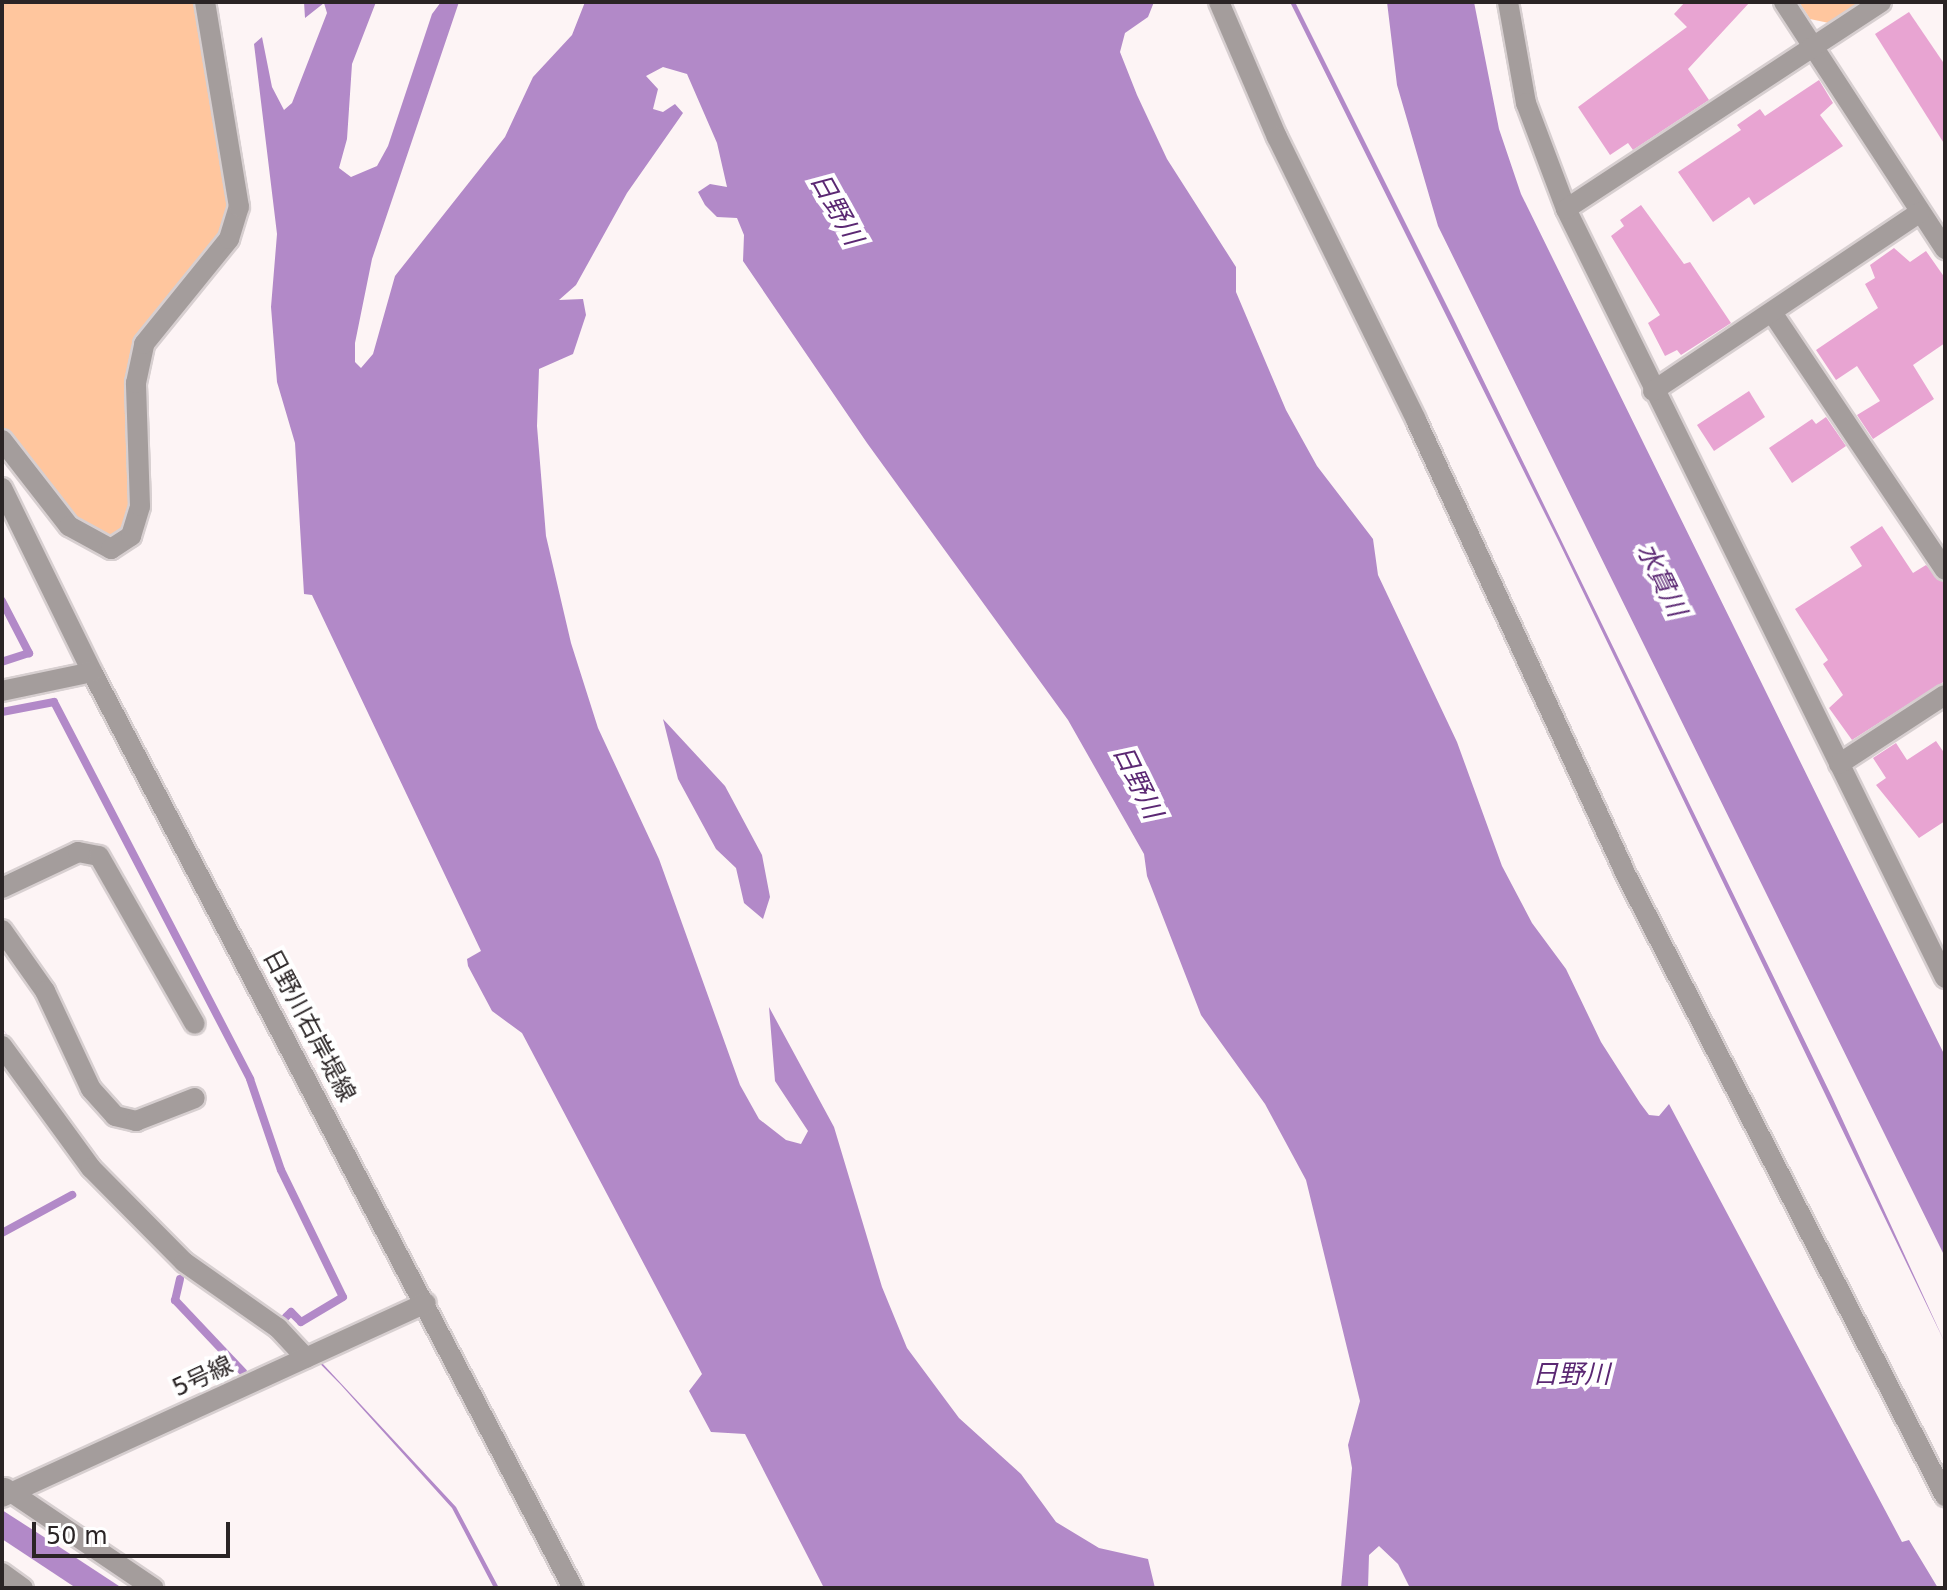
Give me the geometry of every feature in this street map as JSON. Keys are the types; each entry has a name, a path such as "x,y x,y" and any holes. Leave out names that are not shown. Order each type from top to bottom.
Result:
{"street":[{"path":"2,440 69,526 111,549 131,536 140,506 136,383 144,344 229,239 239,207 205,2"},
{"path":"1219,2 1277,137 1416,420 1623,869 1945,1496"},
{"path":"1508,2 1526,103 1566,209 1653,391 1945,978"},
{"path":"1784,2 1945,249"},
{"path":"1566,209 1881,2"},
{"path":"1653,391 1773,314 1920,212"},
{"path":"1773,314 1945,570"},
{"name":"日野川右岸堤線","path":"2,488 92,672 573,1588"},
{"path":"2,691 92,672"},
{"path":"1839,764 1945,695"},
{"path":"2,888 78,852 99,856 195,1024"},
{"path":"2,930 45,991 91,1089 115,1116 136,1121 195,1098"},
{"path":"2,1046 91,1168 184,1262 278,1328 306,1358"},
{"name":"5号線","path":"5,1493 426,1303"},
{"path":"5,1493 153,1588"},
{"path":"2,1573 23,1588"}],"shaded area":[{"path":"2,2 197,2 231,206 228,220 207,257 136,342 133,502 123,531 114,538 79,524 2,427"},
{"path":"1799,2 1862,2 1829,23 1810,19"}],"water":[{"name":"日野川","path":"304,2 376,2 352,64 347,139 339,168 351,177 377,166 388,146 432,14 441,2 459,2 372,259 355,343 355,362 361,368 373,354 395,276 505,137 533,77 572,35 585,2 1154,2 1148,17 1125,33 1120,52 1137,95 1167,159 1236,267 1236,292 1286,410 1317,466 1373,539 1378,575 1457,742 1502,866 1532,923 1566,969 1601,1042 1640,1103 1649,1115 1659,1116 1669,1104 1902,1542 1909,1540 1938,1588 1410,1588 1398,1564 1379,1546 1369,1555 1368,1588 1341,1588 1352,1468 1348,1445 1360,1401 1306,1180 1265,1104 1201,1015 1147,876 1144,854 1068,720 867,443 743,261 744,235 737,218 717,217 705,205 698,192 710,184 727,187 717,143 687,74 663,67 646,76 658,89 653,109 663,112 675,104 683,113 627,193 576,285 559,300 583,299 586,315 573,354 539,369 537,426 546,536 571,643 598,728 659,859 740,1085 759,1119 786,1140 801,1144 808,1131 775,1081 769,1007 834,1127 882,1287 907,1348 959,1418 1021,1474 1056,1522 1099,1548 1148,1559 1155,1588 824,1588 745,1434 711,1432 689,1391 702,1374 522,1033 492,1011 468,966 467,959 481,951 312,595 304,594 295,443 277,382 271,307 277,234 254,44 262,37 272,87 284,110 292,103 327,13 324,3 305,18"},
{"path":"1290,2 1295,2 1456,324 1832,1097 1945,1343 1559,542"},
{"name":"水貫川","path":"1387,2 1474,2 1499,129 1521,194 1945,1056 1945,1257 1438,226 1397,85"},
{"path":"663,719 725,786 762,855 770,897 763,919 744,903 736,868 716,849 678,779"},
{"path":"2,1028 108,1170 195,1259 282,1320 456,1507 499,1588 494,1588 452,1508 341,1385 280,1323 189,1260 98,1167"},
{"path":"2,1510 122,1588 76,1588 2,1539"}],"building":[{"path":"1685,2 1750,2 1688,69 1709,100 1633,150 1628,143 1610,155 1578,107 1687,27 1674,14"},
{"path":"1909,12 1945,65 1945,145 1875,34"},
{"path":"1819,80 1833,103 1820,115 1843,146 1754,205 1749,197 1713,222 1678,172 1741,130 1737,125 1760,109 1765,116"},
{"path":"1641,205 1684,264 1690,262 1731,323 1681,355 1677,350 1665,356 1648,323 1660,315 1611,236 1624,226 1620,220"},
{"path":"1894,248 1910,262 1926,251 1945,278 1945,343 1913,365 1934,399 1873,439 1857,415 1880,401 1857,366 1836,380 1816,350 1878,308 1865,284 1875,278 1870,265"},
{"path":"1749,391 1765,417 1714,451 1697,425"},
{"path":"1826,417 1846,446 1792,483 1769,448 1812,419 1816,424"},
{"path":"1882,526 1913,573 1926,565 1945,583 1945,681 1852,740 1829,708 1843,695 1823,664 1828,660 1795,609 1862,566 1850,547"},
{"path":"1936,741 1945,754 1945,821 1919,838 1876,785 1886,778 1873,758 1896,743 1907,760"}],"waterway":[{"path":"2,601 29,653 2,662"},
{"path":"2,712 54,702 250,1079 281,1170 343,1297 301,1322 291,1312 286,1317"},
{"path":"2,1233 72,1195"},
{"path":"180,1279 175,1300 243,1372"}]}
